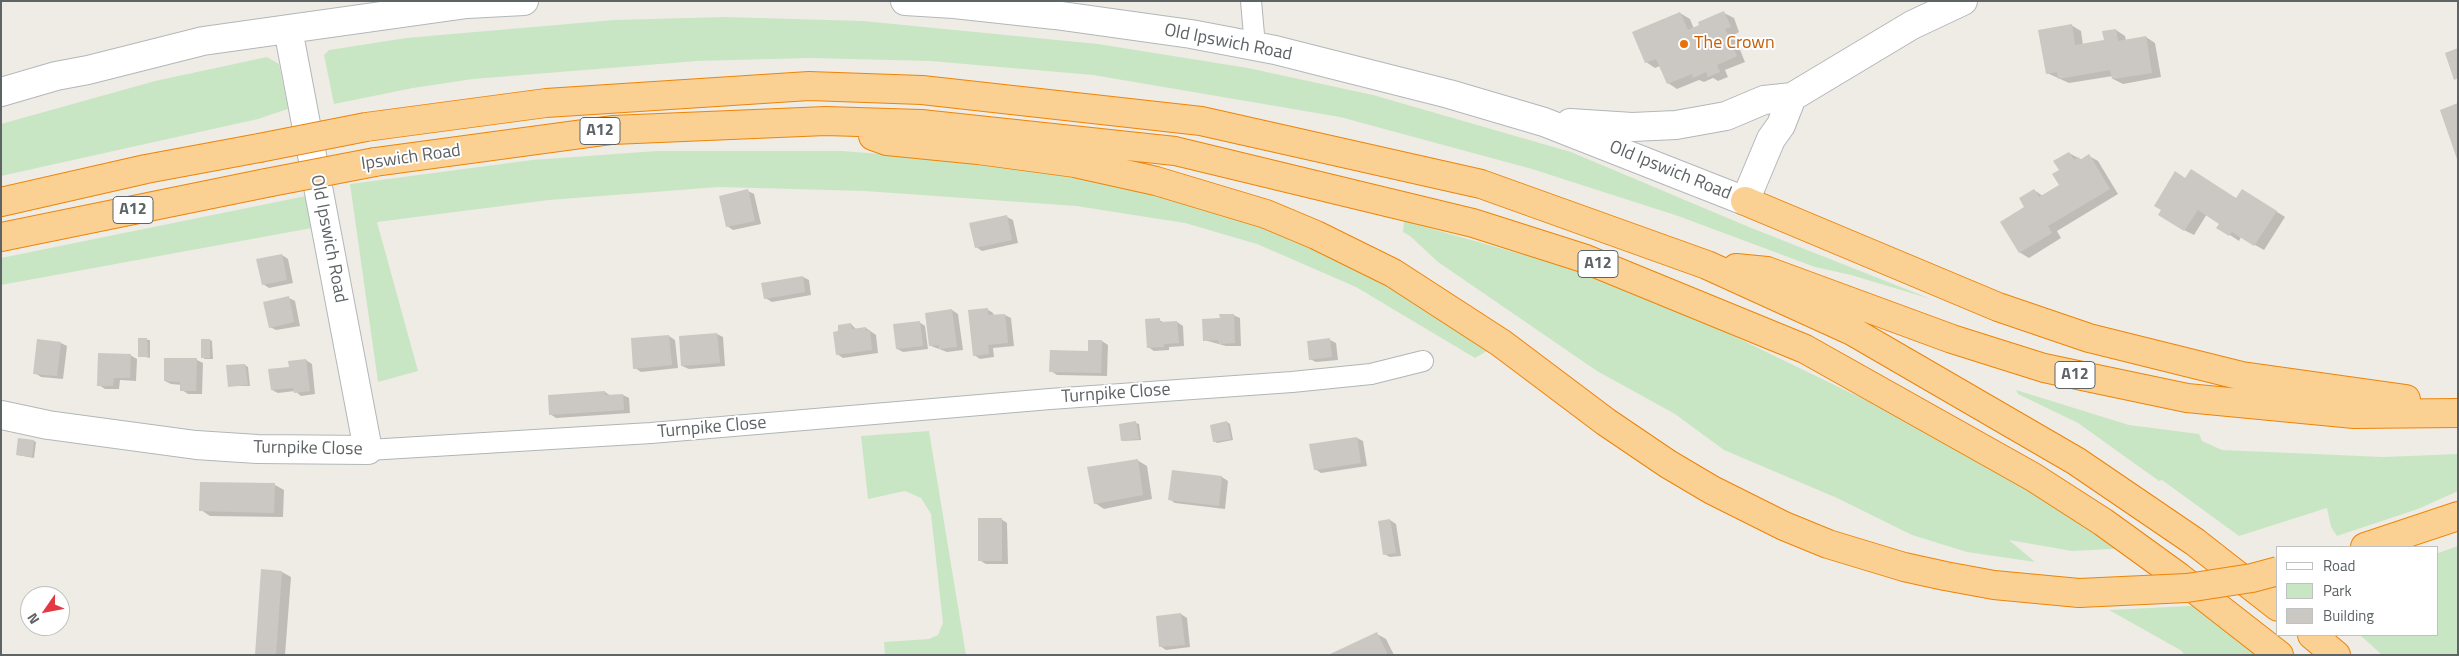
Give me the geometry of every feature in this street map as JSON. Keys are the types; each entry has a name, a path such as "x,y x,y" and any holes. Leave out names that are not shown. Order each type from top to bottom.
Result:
{"highway":[{"name":"Ipswich Road","path":"1,202 146,169 366,127 546,103 809,86 922,90 1202,121 1481,184 1707,264"},
{"name":"Ipswich Road","path":"1,237 375,162 612,130 826,121"},
{"name":"A12","path":"826,121 887,141 1074,163 1129,175 1218,198 1266,214 1316,235 1393,272 1501,343 1606,422 1668,464 1712,490 1784,526 1828,544 1904,567 1945,576 1994,584 2079,592 2187,588 2252,578 2276,572"},
{"name":"A12","path":"826,121 921,124 1175,151 1473,223 1583,258 1805,349 2033,477 2103,522 2179,577 2279,655"},
{"name":"A12","path":"1745,200 1998,307 2089,338 2242,376 2458,407"},
{"name":"A12","path":"1707,264 1767,271 1952,338 2044,368 2178,396 2354,414 2458,413"},
{"name":"A12","path":"1707,264 1852,331 2076,461 2195,542 2276,605"},
{"path":"2368,546 2458,516"},
{"path":"2313,636 2336,655"}],"street":[{"path":"1,92 56,76 194,44 467,4 524,1"},
{"name":"Old Ipswich Road","path":"906,1 954,4 1055,15 1191,34 1255,46 1364,71 1544,122 1745,200 1770,139 1782,125 1792,97"},
{"path":"1251,1 1255,46"},
{"name":"Old Ipswich Road","path":"1544,122 1661,127 1696,123 1739,112 1764,100 1792,97 1912,25 1956,3"},
{"name":"Old Ipswich Road","path":"288,29 368,450"},
{"name":"Turnpike Close","path":"1,415 58,426 196,445 256,449 368,450 641,434 1050,399 1292,382 1372,374 1423,361"}],"green space":[{"path":"725,17 863,21 1098,44 1248,68 1373,95 1571,152 1749,227 1931,299 1851,275 1815,267 1678,216 1532,169 1340,117 1093,75 930,61 810,58 697,61 473,79 413,88 334,104 324,55 329,50 406,38 614,20"},
{"path":"267,57 279,64 288,109 258,119 1,176 1,124 155,81"},
{"path":"657,151 842,151 1013,167 1125,185 1263,227 1305,244 1406,296 1487,351 1475,358 1356,287 1257,244 1185,223 1076,206 865,191 719,187 549,200 377,222 418,371 378,382 350,184 532,160"},
{"path":"306,196 312,228 1,285 1,258"},
{"path":"1404,221 1624,283 2039,484 2130,548 2072,551 2009,540 2035,562 1967,552 1912,535 1837,498 1724,450 1675,414 1597,371 1438,262 1410,236 1403,232"},
{"path":"2016,390 2129,425 2199,434 2202,441 2222,450 2383,457 2458,454 2458,491 2418,509 2337,536 2331,527 2327,508 2239,536 2162,480 2159,481 2078,423 2018,394"},
{"path":"929,431 966,655 885,655 884,642 929,639 938,635 943,623 931,514 921,498 905,491 868,499 861,436"},
{"path":"2458,546 2458,655 2382,655 2361,636 2439,636 2439,553"},
{"path":"2209,605 2265,655 2184,655 2182,651 2109,610"}],"building":[{"name":"The Crown","path":"1724,11 1731,27 1725,29 1737,56 1717,65 1720,72 1708,77 1706,72 1693,78 1692,74 1667,84 1656,59 1645,63 1632,32 1680,12 1688,30 1699,25 1698,22"},
{"path":"2072,24 2075,45 2104,40 2102,31 2116,29 2118,41 2146,36 2152,73 2112,79 2110,70 2058,79 2057,72 2046,74 2038,30"},
{"path":"2458,48 2458,78 2454,80 2445,53"},
{"path":"2458,103 2458,159 2457,159 2440,110"},
{"path":"2069,152 2074,160 2079,157 2080,160 2089,154 2110,189 2048,226 2052,233 2019,253 2000,222 2024,207 2019,198 2034,189 2039,197 2059,185 2052,174 2059,170 2053,161"},
{"path":"2191,169 2236,198 2242,189 2277,211 2254,246 2232,232 2229,236 2216,228 2219,224 2198,210 2184,231 2158,215 2161,210 2154,206 2175,171 2185,178"},
{"path":"748,189 755,221 726,227 719,196"},
{"path":"1007,215 1012,240 975,248 969,223"},
{"path":"282,254 287,280 262,285 256,259"},
{"path":"803,276 805,292 764,299 761,283"},
{"path":"289,296 294,322 269,328 263,302"},
{"path":"988,308 988,315 1005,314 1008,343 988,345 989,354 973,356 968,310"},
{"path":"952,309 957,347 939,349 939,345 929,346 925,313"},
{"path":"1219,314 1234,314 1235,343 1219,344 1218,340 1203,341 1202,319 1220,318"},
{"path":"1160,318 1160,322 1177,321 1179,343 1164,344 1164,347 1147,348 1145,319"},
{"path":"920,321 923,346 896,349 893,324"},
{"path":"851,323 852,329 866,327 866,331 870,330 872,350 836,355 833,332 838,331 838,325"},
{"path":"717,333 720,363 681,366 679,336"},
{"path":"669,335 672,365 633,369 631,338"},
{"path":"138,338 147,338 148,357 138,357"},
{"path":"1330,338 1332,357 1309,360 1307,341"},
{"path":"37,339 61,342 57,376 33,374"},
{"path":"201,339 210,339 210,358 201,358"},
{"path":"1088,340 1102,340 1101,373 1049,372 1050,350 1088,351"},
{"path":"98,353 131,354 130,378 114,378 113,386 97,386"},
{"path":"164,358 197,358 196,391 180,391 180,382 164,381"},
{"path":"306,359 310,391 294,393 293,388 271,390 268,369 289,367 288,361"},
{"path":"245,364 248,385 228,387 226,365"},
{"path":"605,391 605,395 623,394 624,410 549,415 548,395"},
{"path":"1136,421 1139,439 1121,441 1119,424"},
{"path":"1227,421 1231,439 1213,442 1210,425"},
{"path":"1357,437 1361,463 1314,470 1309,444"},
{"path":"18,438 34,440 32,457 16,455"},
{"path":"1138,459 1143,495 1094,504 1087,467"},
{"path":"1172,470 1222,476 1219,506 1168,500"},
{"path":"200,482 275,483 274,513 199,511"},
{"path":"978,518 1002,518 1002,561 978,561"},
{"path":"1390,519 1396,553 1383,555 1378,521"},
{"path":"261,569 282,571 276,655 255,655"},
{"path":"1181,613 1185,645 1159,647 1156,616"},
{"path":"1377,632 1388,655 1328,655"}],"place":[{"name":"The Crown","path":"1684,44"}]}
